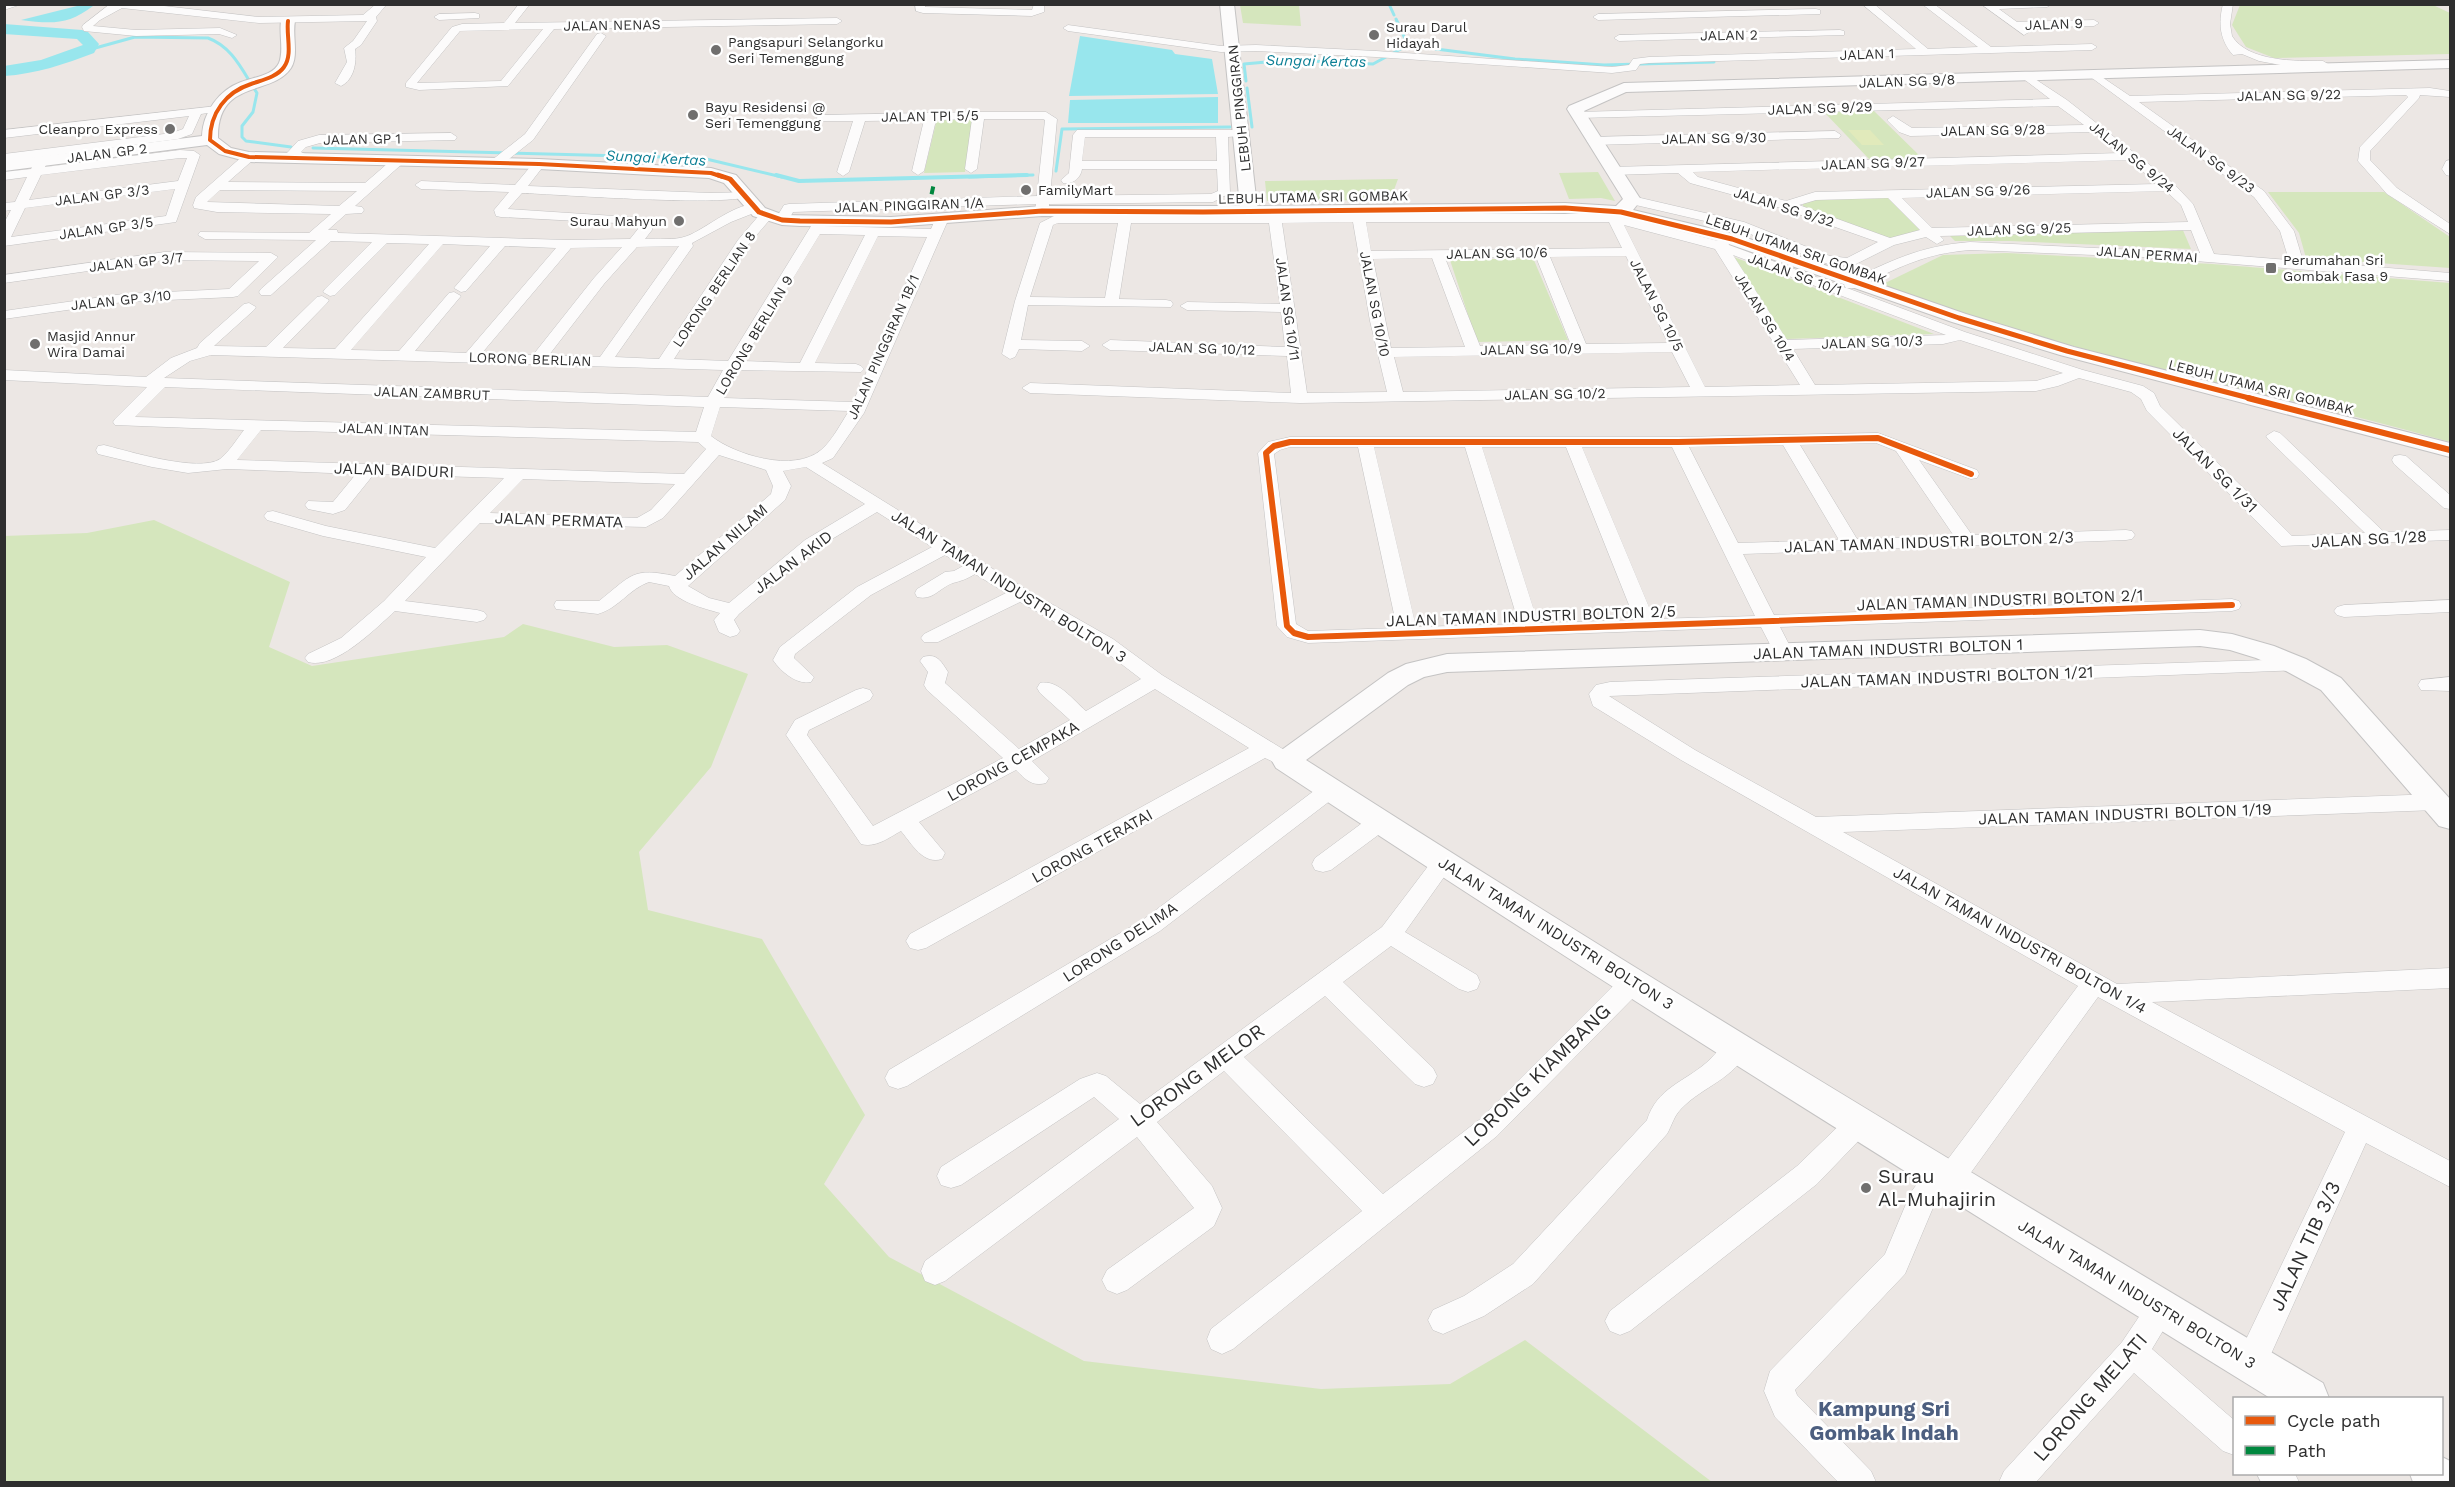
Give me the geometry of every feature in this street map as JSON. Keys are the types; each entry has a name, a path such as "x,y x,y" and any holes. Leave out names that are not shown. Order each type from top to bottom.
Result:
{"street":[{"path":"4,7 17,4"},
{"path":"341,83 352,62 349,48 357,43 382,4"},
{"path":"450,4 439,16 515,16 551,21"},
{"path":"507,26 525,4"},
{"name":"LEBUH PINGGIRAN","path":"1227,4 1249,204"},
{"path":"1868,4 1926,52"},
{"path":"1927,4 1989,50"},
{"path":"1987,5 2047,4"},
{"path":"2228,4 2223,23 2230,42 2236,53 2254,68"},
{"path":"232,35 220,31 134,33 113,38 99,30 87,27 96,18 119,5 258,20 294,29 370,21"},
{"path":"1987,5 2047,48"},
{"path":"920,6 1039,8"},
{"path":"1598,17 1812,8 1863,54"},
{"name":"JALAN NENAS","path":"551,21 504,84 430,87 410,85 456,29 462,27 507,26 551,21 744,17 837,21"},
{"path":"294,29 359,19 370,21"},
{"name":"JALAN 9","path":"2014,25 2094,23"},
{"name":"JALAN 1","path":"1068,28 1232,49 1376,54 1612,70 1638,63 2092,46"},
{"path":"294,29 288,60 276,74 238,89 217,109 208,128 210,140 225,151 249,157 498,161 711,172 730,179 761,210"},
{"name":"JALAN 2","path":"1619,38 1840,33"},
{"path":"498,161 530,137 601,36"},
{"path":"2230,42 2248,55 2265,61 2323,64"},
{"name":"JALAN SG 9/8","path":"1578,115 1575,109 1624,88 2096,76 2323,64 2451,62"},
{"name":"JALAN SG 9/8","path":"2254,68 2451,62"},
{"name":"JALAN SG 9/23","path":"2096,76 2259,194 2287,231 2298,266"},
{"name":"JALAN SG 9/24","path":"2029,78 2133,156 2170,187 2187,204 2209,258"},
{"name":"JALAN SG 9/22","path":"2128,99 2430,91 2451,94"},
{"path":"2409,92 2415,96 2364,150 2364,160 2392,191 2451,230"},
{"name":"JALAN SG 9/29","path":"1578,115 2063,102"},
{"path":"1972,104 2069,189"},
{"path":"6,135 217,109"},
{"path":"7,165 153,143 184,134 197,111"},
{"name":"JALAN TPI 5/5","path":"822,118 1037,114 1051,118 1044,211"},
{"path":"971,169 980,115"},
{"path":"1578,115 1612,171 1622,210"},
{"path":"918,171 931,116"},
{"path":"843,172 860,117"},
{"name":"JALAN SG 9/28","path":"1893,120 1910,132 2096,128"},
{"path":"1067,180 1075,174 1079,135 1086,133 1242,133"},
{"path":"1044,211 1213,198 1224,193 1222,133"},
{"name":"JALAN SG 9/30","path":"1593,141 1835,135"},
{"name":"JALAN GP 1","path":"306,158 293,153 302,144 319,139 451,137"},
{"name":"JALAN GP 2","path":"7,165 39,167 153,143 210,140"},
{"path":"4,237 39,167 191,153 194,155 185,184"},
{"name":"JALAN SG 9/27","path":"1612,171 2133,156"},
{"path":"249,157 201,200 199,205 204,207 357,210 266,292"},
{"path":"205,235 312,237 399,160"},
{"path":"442,186 469,162"},
{"path":"537,360 599,280 645,230 645,222 635,220 501,213 501,210 539,164"},
{"path":"2451,164 2448,169 2451,172"},
{"path":"1077,165 1222,165"},
{"path":"603,218 644,168"},
{"name":"JALAN SG 9/32","path":"1681,169 1694,180 1786,205 1889,242"},
{"name":"JALAN GP 3/3","path":"4,207 185,184"},
{"name":"JALAN GP 3/5","path":"4,242 171,219 185,184"},
{"path":"421,185 711,197 761,210"},
{"path":"217,186 368,187"},
{"name":"JALAN SG 9/26","path":"1786,205 1815,196 2170,187"},
{"path":"1891,194 1946,248"},
{"name":"LEBUH UTAMA SRI GOMBAK","path":"761,210 818,226 891,222 937,226 1044,211 1203,212 1249,204 1282,215 1358,215 1565,208 1622,210 1819,271 1978,333 2105,369 2451,455"},
{"name":"JALAN PINGGIRAN 1/A","path":"761,210 789,208 1044,211"},
{"path":"328,237 567,244 685,241 726,219 761,210"},
{"name":"LORONG BERLIAN 8","path":"664,363 743,243 761,210"},
{"name":"JALAN SG 10/5","path":"1622,210 1630,252 1700,392"},
{"name":"JALAN SG 9/25","path":"1622,210 1739,225 1828,260 1849,262 1889,242 1928,232 2196,226"},
{"path":"1044,211 1056,219 1125,220 1282,215"},
{"path":"1044,211 1012,349 1082,346"},
{"name":"JALAN SG 10/11","path":"1282,215 1287,308 1300,398"},
{"name":"JALAN SG 10/10","path":"1358,215 1384,353 1396,397"},
{"path":"1110,303 1125,220"},
{"path":"818,226 873,232 937,226"},
{"name":"LORONG BERLIAN 9","path":"709,443 714,401 818,226"},
{"name":"JALAN PINGGIRAN 1B/1","path":"809,462 827,454 859,407 937,226"},
{"path":"805,368 873,232"},
{"path":"271,351 383,238"},
{"path":"339,354 440,240"},
{"path":"604,362 686,246 685,241"},
{"path":"403,356 501,242"},
{"name":"JALAN SG 10/1","path":"1726,242 1960,335 2078,373 2137,389 2148,396"},
{"name":"JALAN SG 10/4","path":"1726,242 1810,389"},
{"path":"470,358 567,244"},
{"name":"JALAN PERMAI","path":"1853,284 1912,256 1946,248 2005,246 2084,249 2451,277"},
{"name":"JALAN SG 10/6","path":"1364,255 1630,252"},
{"path":"1541,253 1580,348"},
{"path":"1437,254 1474,350"},
{"name":"JALAN GP 3/7","path":"4,279 165,256 268,256 269,259 238,290"},
{"name":"LEBUH UTAMA SRI GOMBAK","path":"1853,284 2067,351 2451,450"},
{"name":"JALAN GP 3/10","path":"4,315 123,297 225,294 238,290"},
{"path":"1022,301 1166,304"},
{"path":"1187,306 1287,308"},
{"path":"154,383 178,360 204,350 205,346 249,307"},
{"name":"JALAN SG 10/3","path":"1783,345 1943,340 1960,335"},
{"name":"JALAN SG 10/12","path":"1110,345 1294,352"},
{"name":"JALAN SG 10/9","path":"1384,353 1678,347"},
{"name":"LORONG BERLIAN","path":"204,350 856,369"},
{"name":"JALAN SG 10/2","path":"1030,388 1300,398 1396,397 2036,386 2052,383 2078,373"},
{"name":"JALAN ZAMBRUT","path":"4,375 154,383 859,407"},
{"name":"JALAN INTAN","path":"154,383 121,422 257,425 709,443"},
{"name":"JALAN SG 1/31","path":"2148,396 2153,408 2287,542"},
{"path":"225,463 257,425"},
{"path":"2274,436 2380,538"},
{"path":"1408,633 1365,442 1678,442 1878,438 1971,474"},
{"path":"1788,439 1851,544"},
{"name":"JALAN TAMAN INDUSTRI BOLTON 2/5","path":"1365,442 1290,442 1274,446 1266,453 1287,626 1294,633 1308,637 1769,622"},
{"path":"1572,442 1647,625"},
{"path":"1678,442 1783,652"},
{"path":"687,479 709,443 772,467 809,462"},
{"path":"1472,443 1530,629"},
{"path":"1901,446 1966,540"},
{"name":"JALAN BAIDURI","path":"104,450 167,465 201,468 225,463 687,479"},
{"path":"2400,460 2451,504"},
{"name":"JALAN TAMAN INDUSTRI BOLTON 3","path":"809,462 944,548 1106,643 1155,680 1949,1180 2306,1397"},
{"name":"JALAN NILAM","path":"732,610 702,602 678,588 679,582 779,496 782,486 772,467"},
{"path":"314,505 333,509 339,506 369,469"},
{"path":"315,658 348,642 391,605 478,518 518,474"},
{"name":"JALAN PERMATA","path":"478,518 640,523 657,514 687,479"},
{"name":"JALAN AKID","path":"732,610 811,544 878,504"},
{"path":"273,516 323,531 440,554"},
{"name":"JALAN TAMAN INDUSTRI BOLTON 2/3","path":"1732,549 2126,535"},
{"name":"JALAN SG 1/28","path":"2287,542 2451,535"},
{"path":"804,677 783,660 787,651 864,591 944,548"},
{"path":"924,593 952,576 956,578 976,566"},
{"path":"563,605 598,608 606,606 638,579 648,576 679,582"},
{"path":"931,638 1020,594"},
{"path":"391,605 477,616"},
{"name":"JALAN TAMAN INDUSTRI BOLTON 2/1","path":"1769,622 2232,605"},
{"path":"2344,611 2451,606"},
{"path":"730,631 726,628 724,620 732,610"},
{"name":"JALAN TAMAN INDUSTRI BOLTON 1","path":"1276,755 1398,679 1429,666 1458,663 2200,638 2232,642 2296,665 2331,684 2443,810"},
{"path":"930,661 938,672 934,685 1038,778"},
{"name":"JALAN TAMAN INDUSTRI BOLTON 1/21","path":"1599,694 1603,690 1610,689 2296,665"},
{"name":"LORONG CEMPAKA","path":"863,695 802,725 796,735 869,838 1017,760 1155,680"},
{"path":"2428,686 2451,684"},
{"path":"1047,688 1084,721"},
{"name":"JALAN TAMAN INDUSTRI BOLTON 1/4","path":"1599,694 1600,700 1688,755 2104,989 2451,1176"},
{"name":"LORONG TERATAI","path":"918,941 1276,755"},
{"name":"LORONG DELIMA","path":"898,1078 1152,925 1331,789"},
{"name":"JALAN TAMAN INDUSTRI BOLTON 1/19","path":"1815,825 2443,810"},
{"path":"904,820 934,853"},
{"path":"1323,864 1381,821"},
{"name":"LORONG MELOR","path":"934,1271 1390,934 1443,863"},
{"path":"1390,934 1467,982"},
{"path":"1860,1482 1786,1406 1779,1391 1781,1382 1895,1264 1903,1250 1924,1194 1935,1185 1949,1180 2104,989 2451,978"},
{"path":"1325,981 1424,1077"},
{"name":"LORONG KIAMBANG","path":"1222,1339 1488,1128 1634,981"},
{"path":"1443,1320 1474,1306 1523,1274 1658,1126 1661,1111 1669,1101 1714,1073 1738,1046"},
{"path":"1225,1055 1383,1213"},
{"path":"951,1176 1097,1084 1138,1119 1202,1195 1208,1208 1204,1217 1117,1280"},
{"path":"1620,1322 1807,1175 1859,1123"},
{"name":"JALAN TIB 3/3","path":"2250,1363 2360,1128"},
{"name":"LORONG MELATI","path":"2015,1482 2133,1352 2161,1309"},
{"path":"2133,1352 2233,1438"}],"green space":[{"path":"1240,5 1299,5 1301,26 1243,23"},
{"path":"2240,5 2433,5 2450,13 2450,54 2274,58 2246,47 2232,25"},
{"path":"1874,111 1923,159 1870,160 1824,112"},
{"path":"937,119 973,119 965,172 924,173"},
{"path":"1848,130 1870,130 1884,145 1862,145"},
{"path":"1598,172 1615,201 1601,198 1569,199 1559,173"},
{"path":"1398,179 1391,198 1383,200 1267,201 1265,181"},
{"path":"2268,192 2384,192 2450,237 2450,268 2306,258 2299,233"},
{"path":"1888,196 1923,232 1889,239 1803,209 1803,204 1820,198"},
{"path":"2182,228 2191,249 2009,241 1955,241 1950,236 1971,232"},
{"path":"2007,253 2212,264 2450,283 2450,442 2092,351 2021,331 1881,285 1943,255"},
{"path":"1734,257 1934,334 1786,339"},
{"path":"1533,258 1568,340 1477,342 1450,260"},
{"path":"154,520 290,582 269,647 312,666 504,637 523,624 614,647 667,645 748,674 711,767 639,852 648,910 762,939 865,1115 824,1184 889,1257 1084,1361 1321,1389 1450,1384 1525,1340 1712,1482 5,1482 4,536 87,533"}],"water":[{"path":"81,5 93,6 76,17 59,22 21,20"},
{"path":"1080,36 1172,50 1175,54 1212,59 1218,94 1069,96"},
{"path":"1218,97 1218,123 1068,123 1070,100"}],"waterway":[{"name":"Sungai Kertas","path":"1389,4 1394,15"},
{"name":"Sungai Kertas","path":"1396,19 1408,45"},
{"name":"Sungai Kertas","path":"4,29 82,35 91,44 88,50 47,64 4,71"},
{"name":"Sungai Kertas","path":"88,50 135,37 208,38 217,42 237,61 257,93 253,112 242,126 242,137 246,141 291,147"},
{"name":"Sungai Kertas","path":"1246,81 1244,64 1290,60 1373,64 1408,45"},
{"path":"1408,45 1423,47"},
{"path":"1436,49 1515,59 1604,65 1714,62"},
{"name":"Sungai Kertas","path":"1247,88 1252,127"},
{"name":"Sungai Kertas","path":"1056,171 1062,129 1230,127"},
{"name":"Sungai Kertas","path":"313,148 702,158 782,177"},
{"name":"Sungai Kertas","path":"776,175 799,181 1027,175"},
{"name":"Sungai Kertas","path":"969,177 1033,175"}],"marked path":[{"path":"929,206 934,183"}],"cycle path":[{"path":"288,21 287,57 284,67 270,77 235,91 228,96 214,116 210,140 225,151 249,157 539,164 711,173 730,179 759,212 782,220 800,221 891,222 1042,211 1203,212 1565,208 1621,212 1732,239 1959,318 2067,351 2450,450"},
{"path":"1971,474 1878,438 1678,442 1290,442 1274,446 1266,453 1287,626 1294,633 1308,637 2232,605"}],"place":[{"name":"Surau Darul Hidayah","path":"1374,35"},
{"name":"Pangsapuri Selangorku Seri Temenggung","path":"716,50"},
{"name":"Bayu Residensi @ Seri Temenggung","path":"693,115"},
{"name":"Cleanpro Express","path":"170,129"},
{"name":"FamilyMart","path":"1026,190"},
{"name":"Surau Mahyun","path":"679,221"},
{"name":"Perumahan Sri Gombak Fasa 9","path":"2271,268"},
{"name":"Masjid Annur Wira Damai","path":"35,344"},
{"name":"Surau Al-Muhajirin","path":"1866,1188"}],"district":[{"name":"Kampung Sri Gombak Indah","path":"1884,1420"}]}
